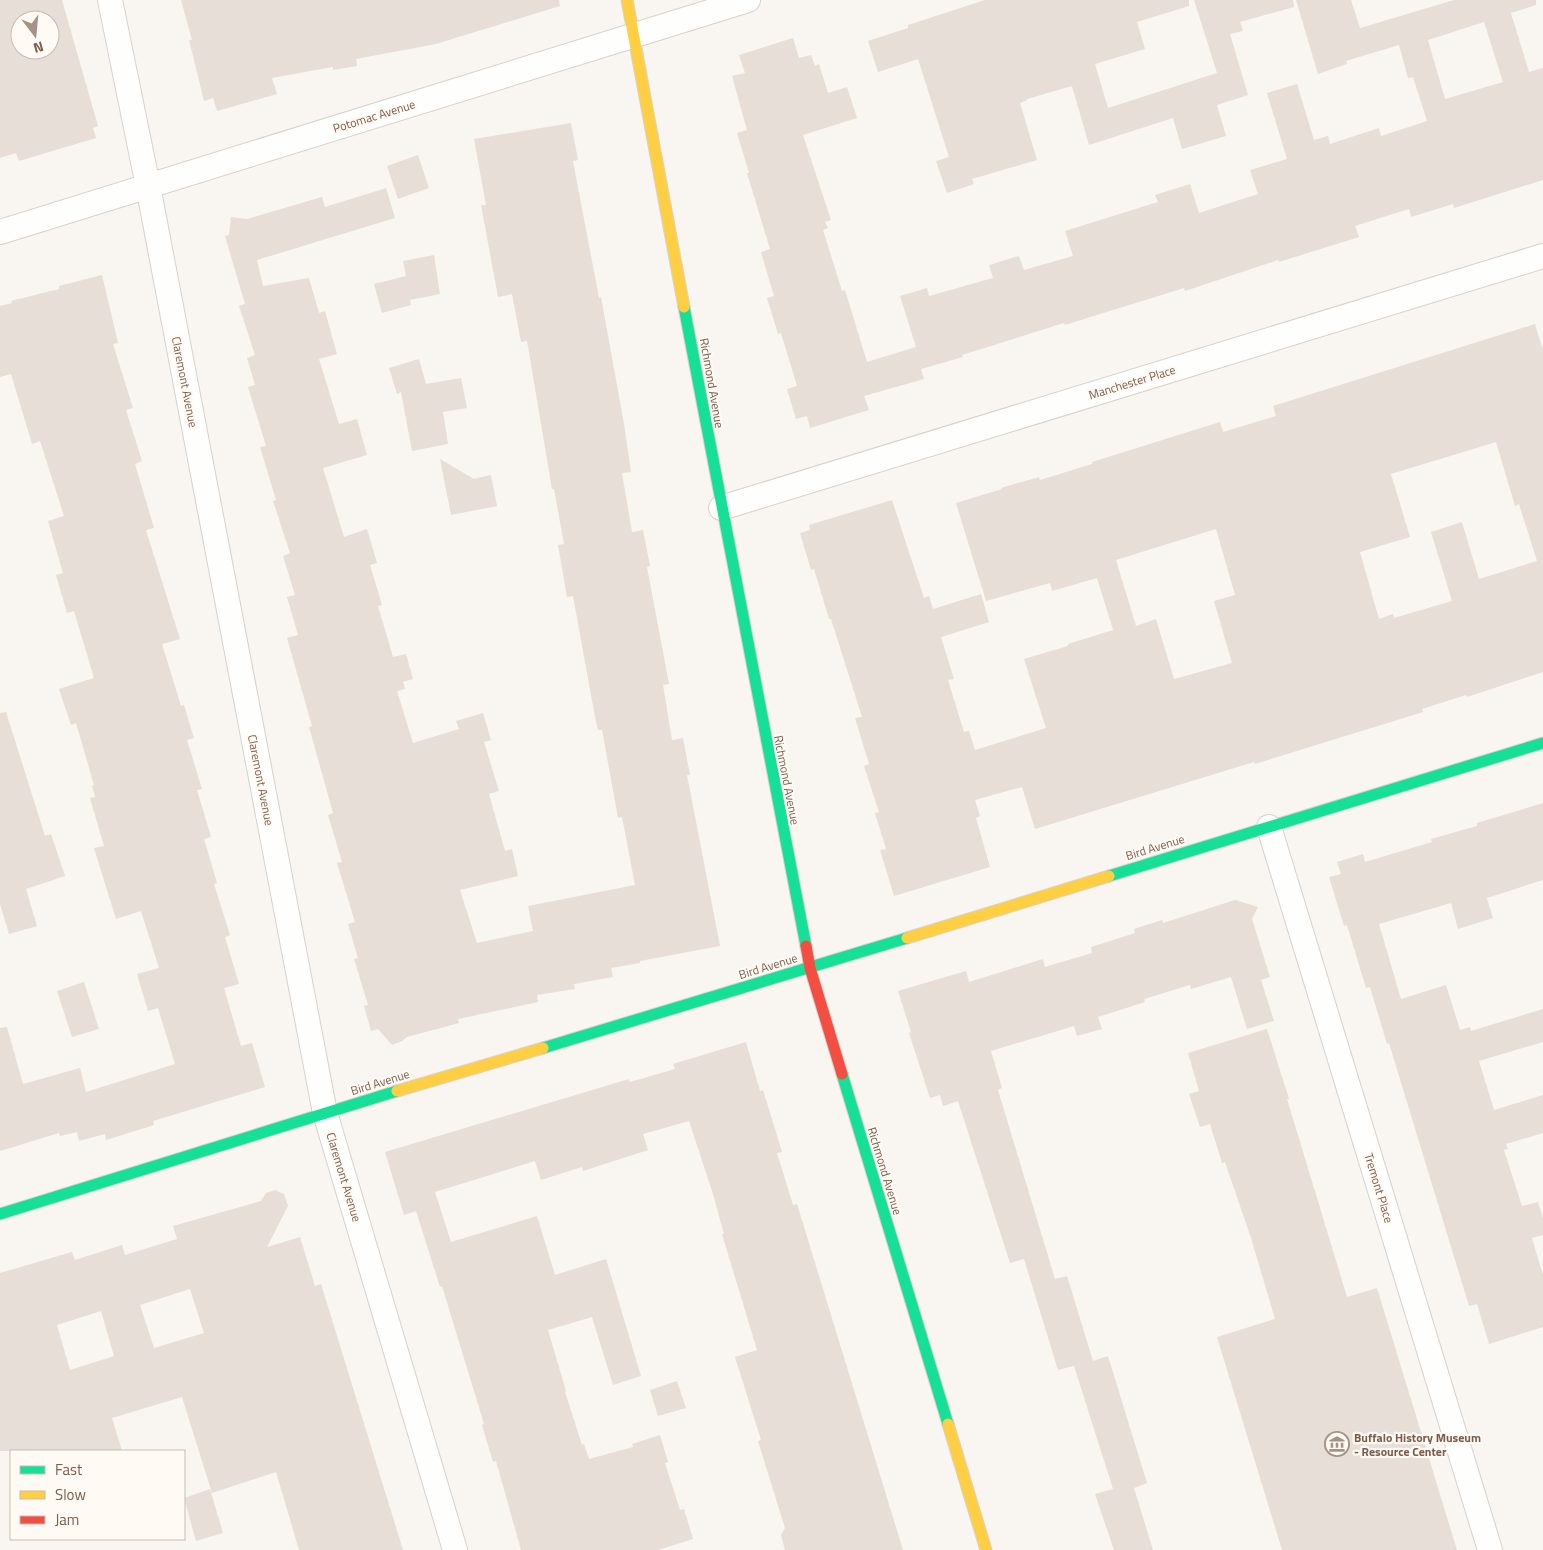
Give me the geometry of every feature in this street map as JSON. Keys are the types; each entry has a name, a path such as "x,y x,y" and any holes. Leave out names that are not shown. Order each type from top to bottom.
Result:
{"street":[{"name":"Claremont Avenue","path":"110,0 148,186 325,1113 455,1550"},
{"name":"Richmond Avenue","path":"627,0 721,508 810,968 986,1550"},
{"name":"Potomac Avenue","path":"0,232 748,0"},
{"name":"Manchester Place","path":"721,508 1543,256"},
{"name":"Bird Avenue","path":"0,1214 325,1113 810,968 1543,743"},
{"name":"Tremont Place","path":"1269,827 1490,1550"}],"building":[{"path":"0,0 62,0 98,126 93,128 96,138 19,161 16,153 0,158"},
{"path":"181,0 559,0 560,6 436,44 356,59 357,66 333,70 333,67 272,78 277,94 217,111 213,98 204,101 189,40 192,40"},
{"path":"985,0 1189,0 1189,6 1137,22 1145,49 1095,64 1108,108 1217,73 1194,0 1293,0 1294,7 1240,22 1243,31 1230,34 1248,95 1217,105 1226,136 1182,149 1173,118 1089,145 1072,86 1027,99 1020,103 1037,160 972,179 974,184 947,193 936,161 949,157 918,59 878,72 868,41 908,28 908,25"},
{"path":"1296,0 1351,0 1360,28 1454,0 1536,0 1536,5 1511,13 1529,72 1543,68 1543,180 1454,208 1453,204 1411,217 1409,209 1355,226 1359,237 1279,262 1278,260 1185,291 1184,288 962,355 963,357 921,369 924,379 864,396 869,410 810,428 807,416 796,419 787,389 797,386 781,333 778,334 767,298 774,296 761,252 770,249 737,133 747,130 732,76 745,73 739,55 793,38 799,58 811,55 815,66 819,64 828,93 847,87 857,118 803,135 831,220 825,222 828,228 823,230 842,291 845,290 867,362 916,347 900,296 927,288 929,296 993,278 989,265 1019,256 1024,270 1073,256 1065,231 1158,202 1155,195 1190,184 1199,213 1258,194 1250,170 1287,159 1267,93 1297,84 1314,140 1328,136 1330,144 1379,128 1381,136 1427,121 1413,77 1408,78 1399,45 1346,61 1347,64 1318,74","holes":["1484,22 1503,82 1445,99 1428,40"]},
{"path":"571,123 578,160 573,161 599,298 601,297 624,424 631,472 622,473 632,532 643,530 650,566 647,567 669,684 663,685 672,740 683,738 690,775 687,775 720,946 611,968 613,977 574,984 575,989 537,995 538,1002 458,1019 459,1023 407,1037 392,1045 378,1029 371,1031 364,1006 368,1005 354,959 358,958 348,924 355,922 337,863 342,862 328,815 333,813 309,727 312,726 287,638 298,635 287,597 295,595 283,556 290,553 273,501 276,500 260,447 266,446 248,387 255,385 247,358 255,355 239,306 245,304 225,236 229,235 231,217 247,219 322,197 325,207 386,188 395,218 257,260 263,286 309,278 319,313 325,311 337,354 319,359 339,424 357,419 367,455 323,468 344,537 367,529 377,563 370,565 382,605 378,606 393,657 406,654 413,679 403,682 405,689 397,691 413,743 459,729 456,721 483,713 491,740 484,742 499,791 489,794 505,851 512,849 518,876 460,890 477,943 533,931 528,906 635,885 622,817 618,818 602,730 598,730 595,717 573,596 567,597 558,545 564,544 554,489 552,489 527,341 521,342 512,294 498,297 481,205 486,205 474,139"},
{"path":"418,155 429,188 398,199 387,166"},
{"path":"434,255 440,294 410,300 411,305 382,313 374,284 406,276 403,261"},
{"path":"102,275 118,343 113,344 133,408 126,410 142,461 135,464 154,528 146,530 180,639 162,644 181,706 184,705 194,738 187,740 202,789 197,790 211,837 204,839 217,883 214,884 230,935 225,937 239,984 224,988 241,1046 252,1043 265,1087 153,1121 154,1125 106,1140 105,1134 79,1141 77,1132 60,1136 59,1133 0,1151 0,1028 7,1027 23,1084 80,1068 86,1092 175,1064 158,1008 148,1011 137,974 159,968 141,911 116,919 94,848 104,846 90,798 95,797 92,786 94,785 76,723 71,725 59,689 94,678 74,611 67,613 56,575 63,573 48,521 64,516 40,441 32,444 11,374 0,377 0,306 12,303 11,301 59,289 59,286"},
{"path":"1535,324 1543,350 1543,672 1467,697 1466,695 1422,709 1423,712 1255,764 1254,762 1035,829 1022,787 975,800 980,816 976,818 990,867 894,896 880,850 886,849 875,813 879,812 864,766 869,764 855,718 862,717 831,619 829,619 814,569 811,570 800,533 810,530 809,525 892,500 924,598 929,596 933,609 981,594 989,622 941,637 954,679 948,680 964,732 969,731 975,750 1046,728 1024,659 1113,630 1097,578 1052,591 1050,583 986,601 956,503 1039,477 1040,480 1220,422 1223,432 1276,416 1273,406","holes":["1496,442 1515,506 1519,504 1537,561 1479,579 1462,522 1431,532 1452,601 1394,618 1393,614 1379,619 1360,552 1410,537 1391,474","1216,529 1235,595 1214,601 1232,663 1174,679 1156,619 1136,626 1116,560"]},
{"path":"419,359 426,384 461,378 467,408 443,412 448,444 412,451 401,392 397,394 389,368"},
{"path":"440,459 474,479 491,475 497,506 451,515"},
{"path":"6,712 45,836 51,834 65,876 26,889 37,926 9,934 0,904 0,713"},
{"path":"1543,803 1543,880 1487,898 1493,918 1458,929 1451,903 1379,924 1401,999 1446,985 1460,1030 1470,1027 1471,1031 1543,1009 1543,1042 1479,1061 1494,1110 1543,1095 1543,1133 1506,1144 1508,1149 1504,1150 1522,1206 1538,1202 1543,1218 1543,1235 1532,1238 1543,1275 1543,1327 1489,1344 1477,1304 1469,1306 1389,1043 1387,1044 1370,987 1366,988 1347,925 1344,926 1329,877 1341,874 1337,862 1363,854 1365,862 1432,842 1431,839 1477,826 1477,823"},
{"path":"1235,900 1258,907 1252,919 1270,977 1261,980 1274,1021 1247,1029 1231,977 1191,989 1190,985 1144,999 1145,1002 1098,1017 1102,1029 1077,1036 1074,1026 991,1051 1002,1088 998,1090 1055,1279 1067,1276 1093,1361 1108,1356 1147,1483 1134,1488 1153,1550 1114,1550 1095,1494 1113,1489 1074,1366 1089,1362 1058,1370 1024,1259 1010,1263 958,1101 943,1106 940,1095 930,1098 898,991 966,971 969,982 1043,959 1045,967 1092,953 1091,947 1135,933 1134,929 1162,920 1163,923"},
{"path":"84,982 99,1029 72,1037 57,991"},
{"name":"Buffalo History Museum - Resource Center","path":"1267,1029 1347,1297 1377,1288 1457,1550 1282,1550 1217,1337 1275,1319 1251,1238 1225,1162 1222,1163 1210,1124 1200,1127 1189,1094 1199,1091 1188,1053"},
{"path":"746,1042 760,1091 763,1090 782,1152 777,1153 793,1205 797,1204 903,1550 785,1550 781,1535 785,1528 758,1441 761,1440 735,1357 757,1350 722,1234 724,1234 713,1194 689,1121 643,1134 648,1150 583,1171 582,1167 541,1180 535,1161 435,1192 451,1242 537,1216 555,1275 606,1259 641,1376 613,1385 592,1317 548,1330 565,1392 582,1445 584,1444 589,1459 633,1447 632,1444 660,1435 668,1462 665,1463 680,1510 684,1509 693,1539 658,1550 521,1550 496,1461 493,1462 482,1425 484,1424 442,1286 440,1287 416,1211 404,1215 385,1152 629,1079 630,1082 675,1069 673,1064"},
{"path":"275,1190 284,1194 288,1206 267,1247 300,1237 315,1286 321,1284 403,1550 299,1550 276,1472 212,1493 182,1397 112,1418 122,1450 0,1451 0,1273 72,1252 75,1260 122,1245 125,1255 177,1239 173,1226 261,1201 266,1193","holes":["190,1289 204,1333 154,1348 140,1305","101,1311 114,1356 70,1370 57,1325"]},
{"path":"677,1381 686,1408 658,1416 650,1390"},
{"path":"210,1489 223,1533 196,1541 185,1498"}],"traffic: fast":[{"path":"684,307 806,946"},
{"path":"1109,876 1543,743"},
{"path":"543,1048 907,938"},
{"path":"842,1074 948,1424"},
{"path":"0,1214 397,1091"}],"traffic: slow":[{"path":"627,0 684,307"},
{"path":"907,938 1109,876"},
{"path":"397,1091 543,1048"},
{"path":"948,1424 986,1550"}],"traffic: jam":[{"path":"806,946 810,968 842,1074"}],"place":[{"name":"Buffalo History Museum - Resource Center","path":"1337,1444"}]}
